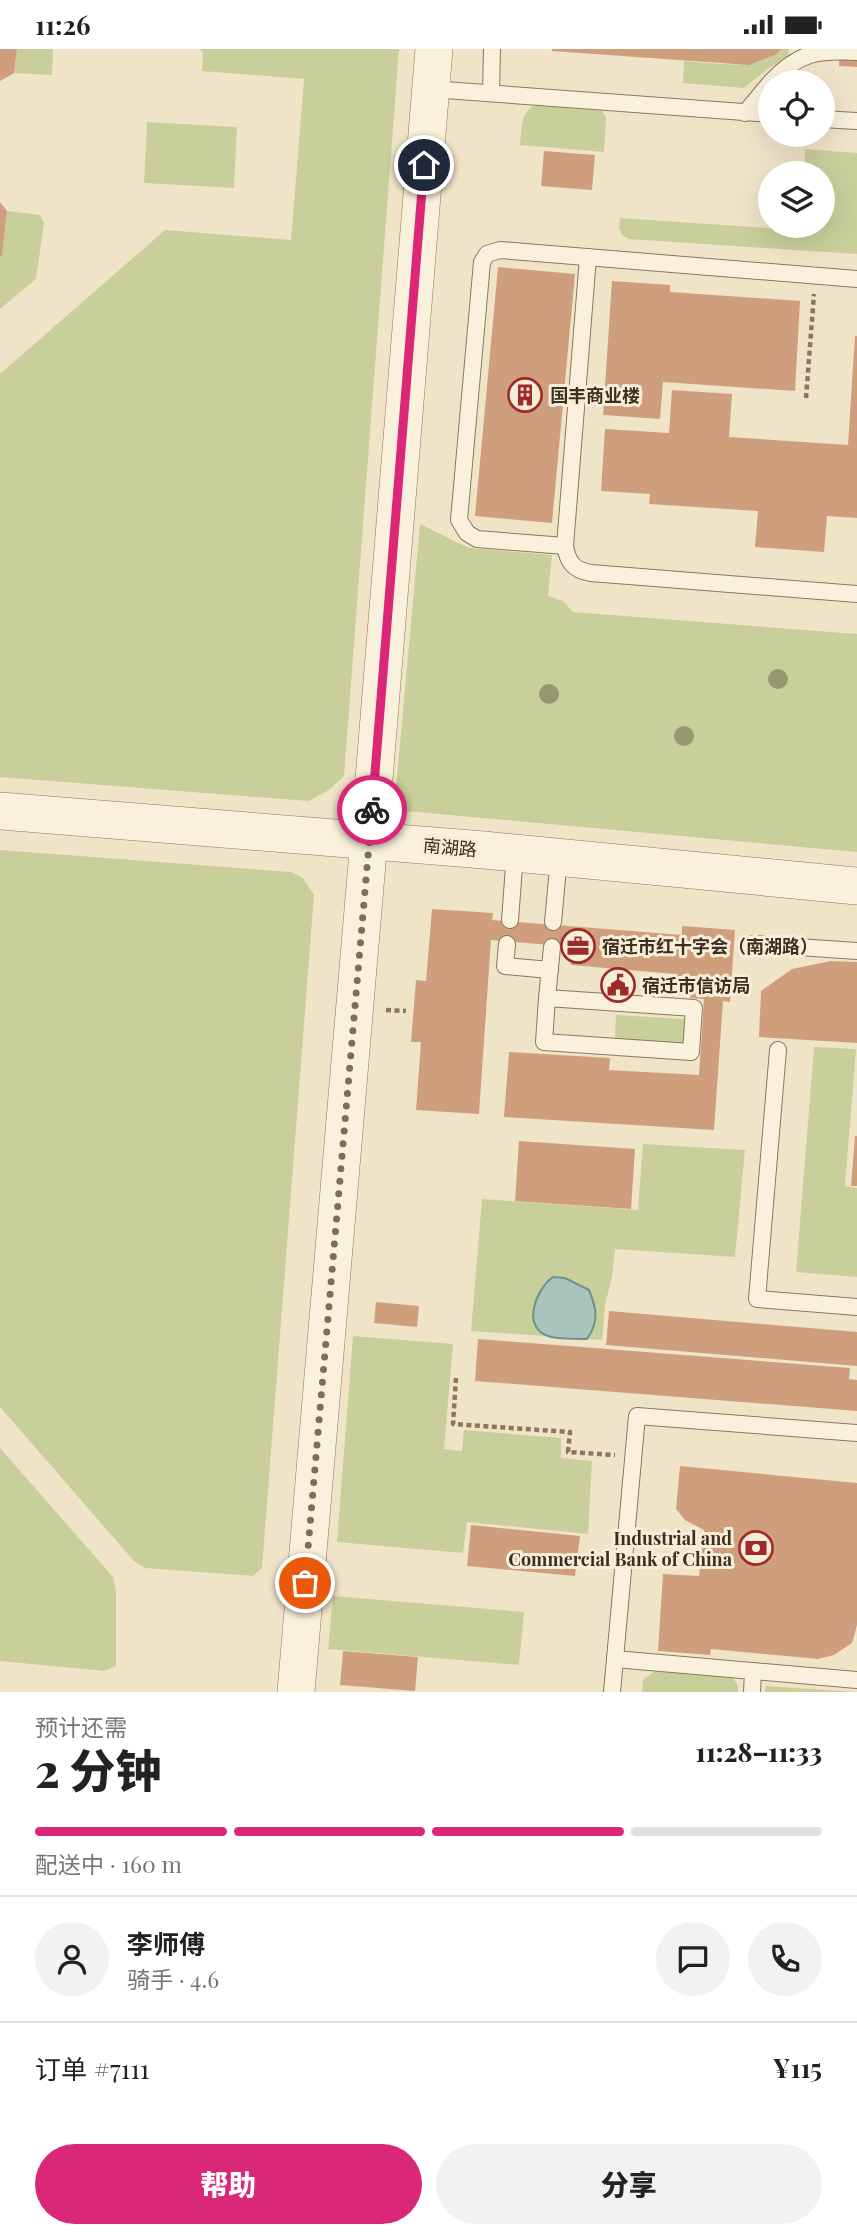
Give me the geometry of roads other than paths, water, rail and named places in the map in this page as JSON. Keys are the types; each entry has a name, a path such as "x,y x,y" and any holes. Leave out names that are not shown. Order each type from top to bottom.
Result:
{"street":[{"path":"296,1692 434,49"},
{"name":"南湖路","path":"0,811 369,840 857,886"}],"lane":[{"path":"491,93 492,49"},
{"path":"783,70 809,54 826,50 857,53"},
{"path":"431,89 758,114"},
{"path":"745,113 758,98"},
{"path":"835,120 857,121"},
{"path":"565,546 477,539 467,534 459,520 482,262 487,254 500,250 857,279"},
{"path":"587,257 565,546 573,568 583,572 857,594"},
{"path":"510,920 515,853"},
{"path":"554,922 559,857"},
{"path":"507,944 505,966 550,970"},
{"path":"754,944 857,951"},
{"path":"547,997 694,1008 691,1052 544,1042 547,997 552,947"},
{"path":"778,1050 757,1299 857,1307"},
{"path":"612,1692 637,1416 857,1433"},
{"path":"615,1660 857,1680"},
{"path":"752,1692 753,1671"}],"water":[{"path":"553,1277 565,1278 589,1290 596,1315 594,1327 587,1339 548,1336 535,1325 533,1317 537,1299"}],"place":[{"name":"国丰商业楼","path":"525,395"},
{"name":"宿迁市红十字会（南湖路）","path":"578,946"},
{"name":"宿迁市信访局","path":"618,985"},
{"name":"Industrial and Commercial Bank of China","path":"756,1548"}]}
